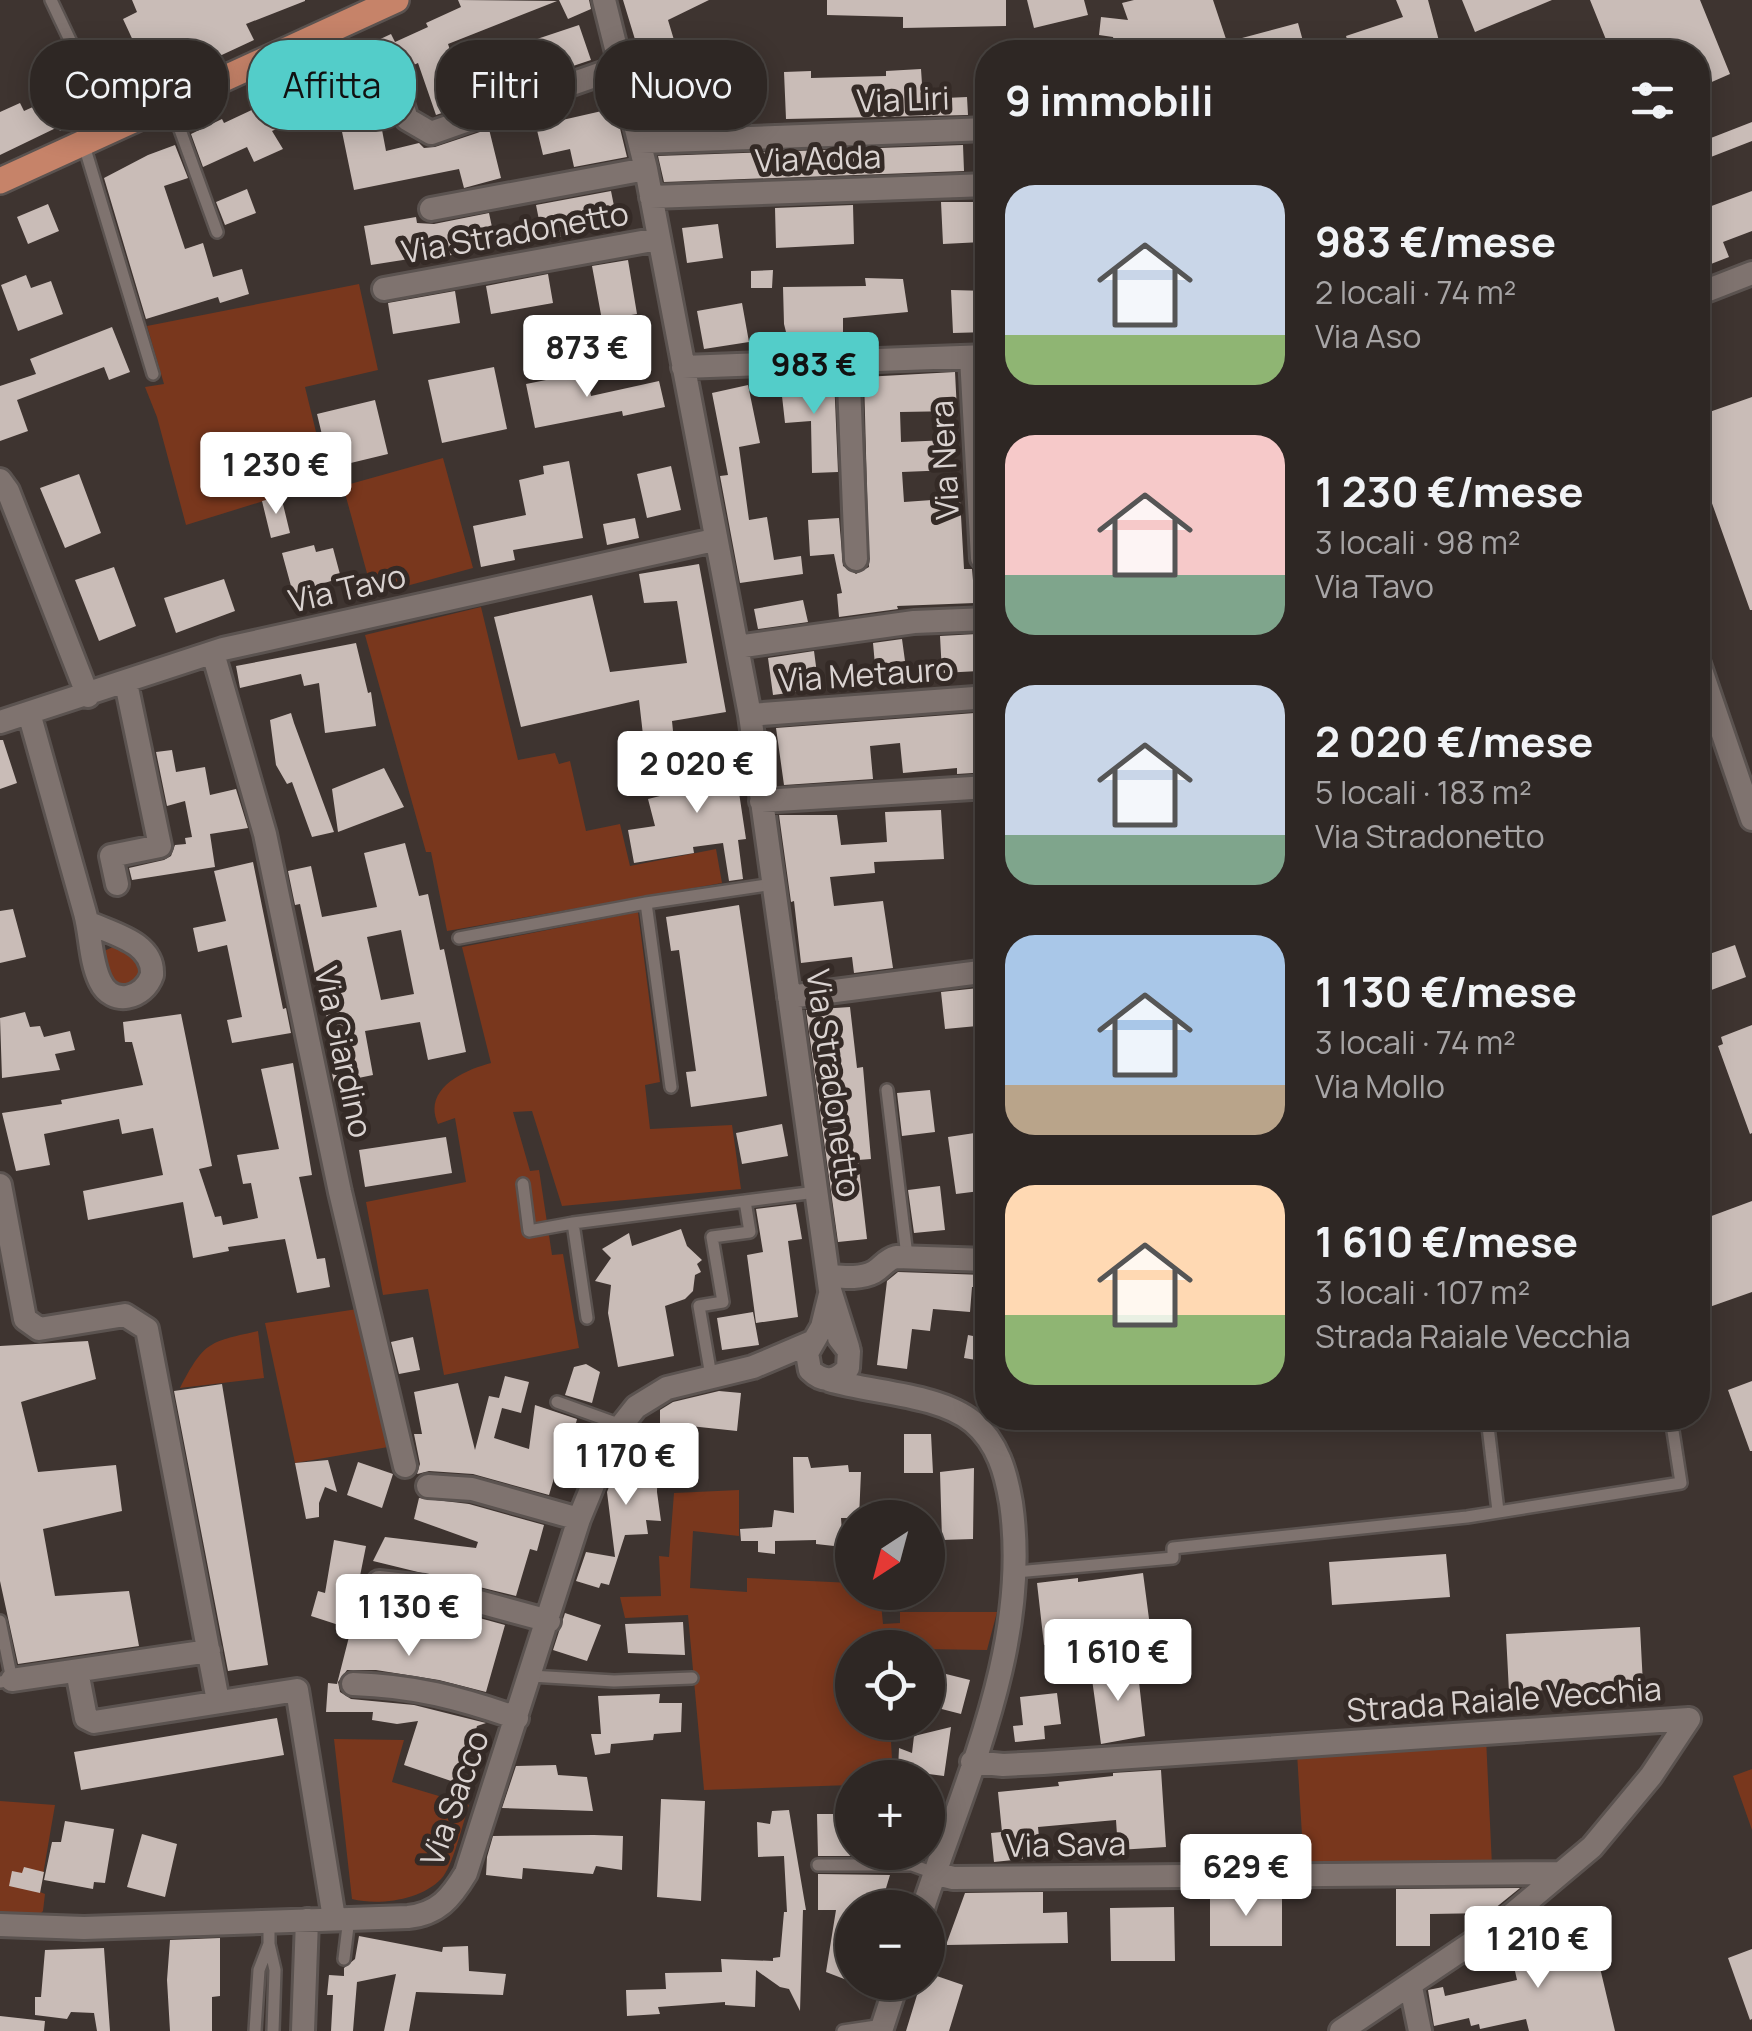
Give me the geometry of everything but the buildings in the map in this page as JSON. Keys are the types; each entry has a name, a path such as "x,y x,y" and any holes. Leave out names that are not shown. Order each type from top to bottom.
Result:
{"main road":[{"path":"228,76 396,0"},
{"path":"0,181 110,130"}],"street":[{"name":"Via Stradonetto","path":"604,0 615,40"},
{"path":"416,124 431,133 595,75"},
{"name":"Via Liri","path":"641,142 975,129"},
{"name":"Via Stradonetto","path":"638,130 750,715 829,1283 849,1351"},
{"name":"Via Stradonetto","path":"431,209 646,169"},
{"name":"Via Adda","path":"652,196 975,185"},
{"name":"Via Stradonetto","path":"384,288 658,239"},
{"path":"1710,289 1752,273"},
{"path":"682,367 975,357"},
{"path":"848,359 856,560"},
{"path":"0,480 8,491 88,696"},
{"name":"Via Tavo","path":"0,722 213,653 714,540"},
{"path":"736,647 914,622 975,620"},
{"name":"Via Giardino","path":"213,653 264,834 340,1192 405,1466"},
{"path":"117,884 110,856 160,846 126,683"},
{"path":"1710,696 1752,819"},
{"name":"Via Metauro","path":"750,715 975,698"},
{"path":"29,712 87,922"},
{"path":"761,801 975,788"},
{"path":"789,997 975,972"},
{"path":"0,1186 25,1320 40,1329 126,1315 147,1330 218,1701"},
{"path":"829,1283 874,1272 886,1260 907,1256 975,1259"},
{"name":"Via Stradonetto","path":"815,1340 826,1315 829,1283"},
{"path":"900,1395 873,1377 834,1336 815,1340 806,1359 822,1377 958,1411 975,1425"},
{"name":"Via Sacco","path":"0,1925 269,1932 307,1920 423,1915 441,1906 466,1874 579,1520 606,1449 621,1425 636,1407 657,1393 678,1384 753,1367 815,1340"},
{"path":"822,1377 845,1372 849,1351"},
{"name":"Via Sacco","path":"753,1367 822,1377"},
{"path":"929,1890 972,1762 1011,1623 1016,1572 1013,1519 1004,1468 981,1430"},
{"path":"428,1486 472,1488 579,1520"},
{"path":"380,1582 424,1586 549,1620"},
{"path":"6,1681 209,1651"},
{"path":"77,1671 86,1718 94,1722 297,1690 341,1918"},
{"path":"352,1684 399,1685 445,1694 518,1718"},
{"name":"Strada Raiale Vecchia","path":"972,1762 1016,1764 1689,1718 1651,1776 1604,1833 1560,1873 1503,1922 1341,2031"},
{"name":"Via Sava","path":"934,1873 953,1878 1560,1873"},
{"path":"303,2031 307,1920"},
{"path":"1411,1987 1420,2031"},
{"path":"882,2028 891,2000"}],"lane":[{"path":"51,0 70,40"},
{"path":"180,130 218,232"},
{"path":"83,142 153,374"},
{"path":"459,938 773,884"},
{"path":"646,903 671,1087"},
{"path":"886,1090 907,1256"},
{"path":"523,1184 529,1231 816,1192"},
{"path":"711,1376 699,1306 723,1302 712,1237 750,1232 745,1201"},
{"path":"572,1223 587,1318"},
{"path":"557,1402 621,1425"},
{"path":"1488,1430 1498,1511"},
{"path":"1016,1572 1173,1558 1173,1548 1498,1511 1680,1483 1673,1430"},
{"path":"0,1621 6,1681"},
{"path":"531,1676 614,1681 692,1678"},
{"path":"818,1865 912,1865 934,1873"},
{"path":"341,1918 344,1960"},
{"path":"255,2031 259,1970 269,1932"},
{"path":"269,1932 275,1970 273,2031"},
{"path":"842,2031 882,2028"}],"shaded area":[{"path":"359,284 378,370 305,387 328,481 186,525 145,387 164,384 147,326"},
{"path":"443,458 473,568 373,595 343,486"},
{"path":"481,607 518,760 555,753 559,764 570,761 586,831 620,824 630,866 716,849 722,883 447,931 431,852 426,852 365,635"},
{"path":"638,912 660,1082 645,1085 650,1129 732,1125 741,1189 562,1206 532,1111 513,1112 530,1171 539,1170 552,1255 563,1254 579,1348 444,1375 428,1289 383,1295 366,1202 466,1182 455,1118 438,1124 435,1112 436,1101 448,1083 491,1063 462,947"},
{"path":"113,947 133,957 140,966 137,982 128,987 112,983 102,957 104,951"},
{"path":"364,1308 394,1446 295,1463 265,1323"},
{"path":"258,1331 264,1378 180,1388 209,1346"},
{"path":"739,1490 739,1536 693,1531 690,1588 747,1592 747,1578 835,1582 835,1610 882,1610 883,1624 900,1623 900,1612 997,1612 987,1650 945,1649 945,1630 835,1630 835,1740 891,1740 892,1760 835,1760 835,1786 704,1790 688,1615 625,1618 620,1597 661,1596 659,1556 669,1557 674,1493"},
{"path":"1486,1738 1492,1866 1304,1868 1297,1753"},
{"path":"334,1739 404,1740 392,1782 469,1805 450,1865 433,1886 399,1900 352,1899"},
{"path":"1752,1769 1752,1830 1733,1776"},
{"path":"0,1801 55,1805 40,1892 45,1894 43,1911 38,1916 0,1912"}]}
